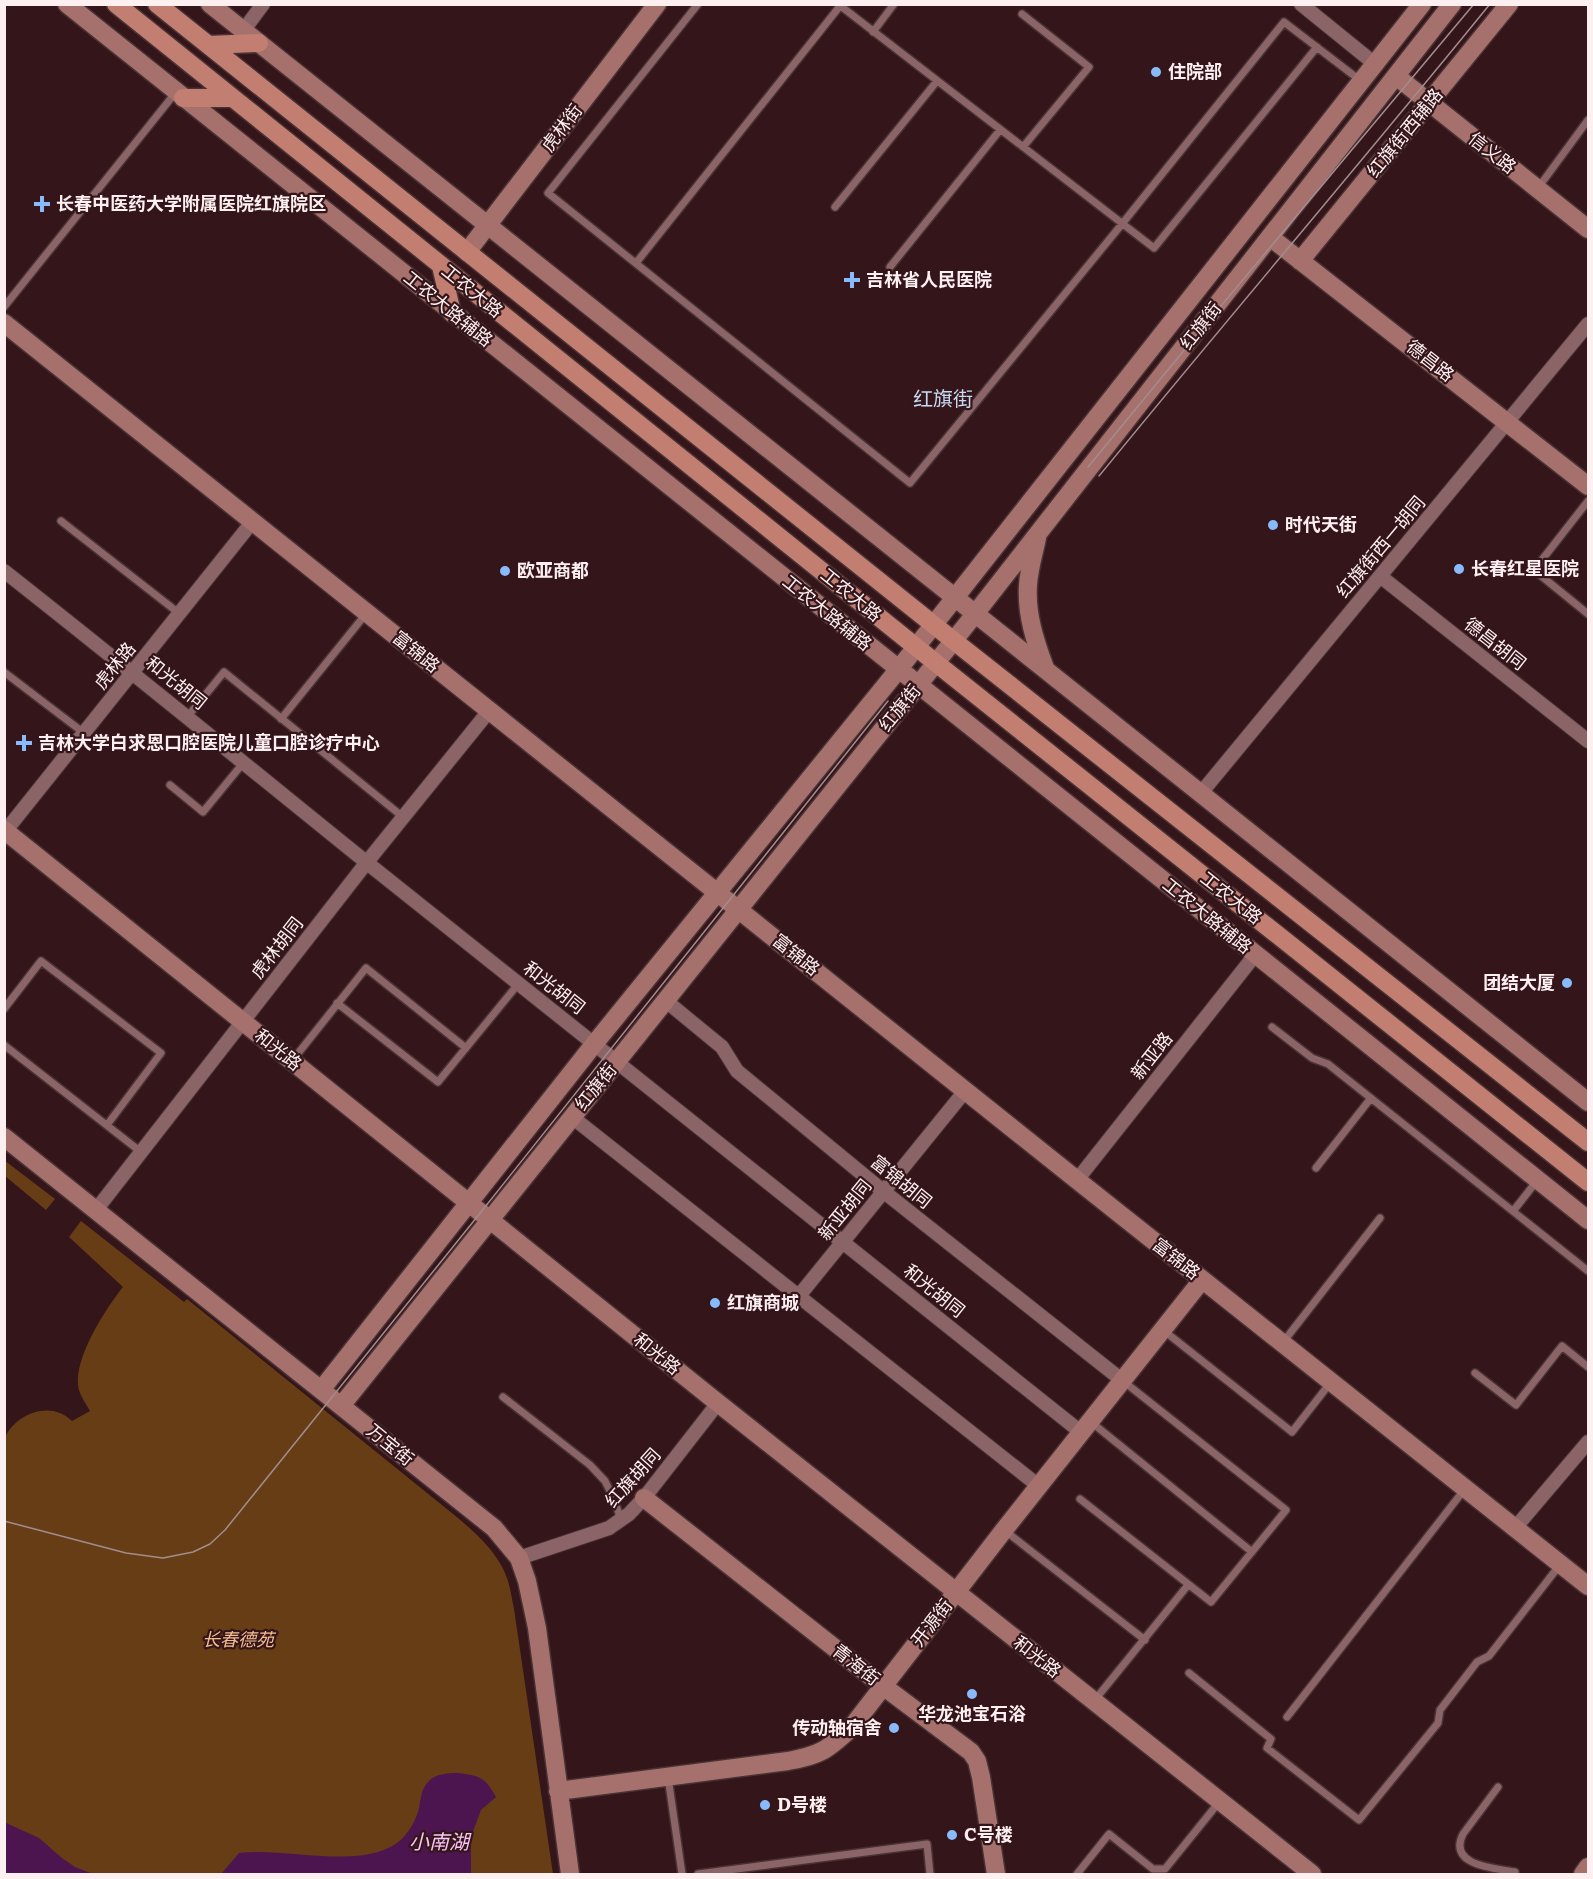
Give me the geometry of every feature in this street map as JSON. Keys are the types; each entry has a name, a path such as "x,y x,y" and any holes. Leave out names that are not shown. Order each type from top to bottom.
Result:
{"main road":[{"name":"工农大路","path":"116,4 916,647 1588,1182"},
{"name":"工农大路","path":"157,4 954,641 1588,1142"},
{"path":"208,45 259,43"},
{"path":"180,95 232,98"},
{"path":"441,266 452,313"}],"street":[{"name":"工农大路辅路","path":"67,4 1588,1220"},
{"path":"210,4 1588,1102"},
{"path":"243,31 263,4"},
{"name":"虎林街","path":"467,252 657,4"},
{"path":"1301,4 1375,64"},
{"name":"红旗街","path":"321,1390 595,1043 898,670 1422,4"},
{"name":"红旗街","path":"341,1406 954,641 1452,4"},
{"name":"红旗街西辅路","path":"1300,261 1509,4"},
{"name":"信义路","path":"1396,76 1588,229"},
{"name":"德昌路","path":"1270,237 1588,486"},
{"name":"红旗街西一胡同","path":"1202,793 1588,324"},
{"name":"富锦路","path":"6,326 1588,1586"},
{"name":"虎林路","path":"5,831 254,522"},
{"path":"1037,535 1028,585 1029,614 1045,668"},
{"name":"和光胡同","path":"4,571 843,1241 1086,1428"},
{"name":"德昌胡同","path":"1380,576 1588,741"},
{"name":"虎林胡同","path":"96,1210 367,862 489,711"},
{"name":"和光路","path":"5,831 718,1404 1312,1875"},
{"name":"新亚路","path":"1077,1180 1256,955"},
{"name":"富锦胡同","path":"666,1001 722,1047 737,1071 1123,1381"},
{"name":"新亚胡同","path":"798,1297 965,1091"},
{"path":"572,1117 1040,1487"},
{"name":"万宝街","path":"4,1137 494,1528 519,1558 527,1581 537,1628 570,1875"},
{"name":"开源街","path":"558,1791 811,1757 828,1748 851,1728 1202,1280"},
{"name":"红旗胡同","path":"519,1558 609,1528 629,1514 718,1404"},
{"path":"1515,1528 1588,1442"},
{"name":"青海街","path":"644,1498 883,1686 971,1752 977,1761 981,1777 996,1875"},
{"path":"1583,1875 1588,1867"}],"lane":[{"path":"698,4 548,193 909,483 1284,22 1361,81"},
{"path":"873,32 894,4"},
{"path":"636,263 839,5 1154,248 1317,47"},
{"path":"1022,14 1089,67 1023,147"},
{"path":"835,207 937,81"},
{"path":"4,307 180,95"},
{"path":"1538,189 1588,120"},
{"path":"890,267 1000,130"},
{"path":"1588,501 1534,570 1588,614"},
{"path":"61,521 180,614"},
{"path":"281,719 367,613"},
{"path":"4,672 84,733"},
{"path":"188,716 224,672 403,817"},
{"path":"170,785 203,812 244,762"},
{"path":"4,1009 41,962 161,1053 106,1125"},
{"path":"292,1061 366,968 466,1048"},
{"path":"337,1003 438,1082 519,983"},
{"path":"1272,1027 1312,1058 1328,1064 1588,1271"},
{"path":"4,1045 141,1152"},
{"path":"1316,1168 1371,1098"},
{"path":"1514,1210 1538,1180"},
{"path":"1282,1343 1380,1218"},
{"path":"1163,1330 1292,1432 1331,1382"},
{"path":"1474,1373 1516,1405 1562,1346 1588,1367"},
{"path":"1080,1499 1211,1602 1286,1510 1123,1381"},
{"path":"503,1397 590,1465 605,1481 614,1498 621,1520"},
{"path":"1086,1428 1251,1552"},
{"path":"1287,1717 1465,1488"},
{"path":"1004,1530 1145,1640"},
{"path":"1189,1673 1271,1739 1267,1748 1359,1820 1437,1723 1440,1710 1477,1662 1489,1656 1561,1564"},
{"path":"1093,1702 1188,1585"},
{"path":"668,1777 682,1875"},
{"path":"1498,1787 1460,1841 1460,1852 1467,1860 1515,1872"},
{"path":"1077,1875 1109,1834 1153,1869 1165,1869 1220,1801"},
{"path":"698,1875 927,1844 930,1875"},
{"path":"1479,1875 1484,1866"}],"green space":[{"path":"4,1160 55,1199 46,1210 5,1176"},
{"name":"长春德苑","path":"81,1221 184,1302 187,1299 458,1518 494,1554 508,1581 514,1609 553,1874 5,1874 5,1437 18,1421 35,1412 54,1411 72,1421 90,1411 79,1390 80,1365 99,1321 123,1287 69,1237"}],"water":[{"name":"小南湖","path":"442,1774 472,1775 485,1781 496,1797 481,1810 471,1837 471,1874 221,1874 239,1853 360,1856 378,1852 394,1845 409,1831 418,1812 423,1789 431,1779"},
{"path":"4,1822 39,1838 75,1867 93,1874 5,1874"}],"tram line":[{"path":"1088,467 1474,4"},
{"path":"1099,476 1490,4"},
{"path":"4,1521 126,1553 163,1558 193,1552 210,1544 225,1530 481,1212 888,701"}],"place":[{"name":"住院部","path":"1156,72"},
{"name":"长春中医药大学附属医院红旗院区","path":"42,204"},
{"name":"吉林省人民医院","path":"852,280"},
{"name":"时代天街","path":"1273,525"},
{"name":"长春红星医院","path":"1459,569"},
{"name":"欧亚商都","path":"505,571"},
{"name":"吉林大学白求恩口腔医院儿童口腔诊疗中心","path":"24,743"},
{"name":"团结大厦","path":"1567,983"},
{"name":"红旗商城","path":"715,1303"},
{"name":"华龙池宝石浴","path":"972,1694"},
{"name":"传动轴宿舍","path":"894,1728"},
{"name":"D号楼","path":"765,1805"},
{"name":"C号楼","path":"952,1835"}],"district":[{"name":"红旗街","path":"943,399"}]}
